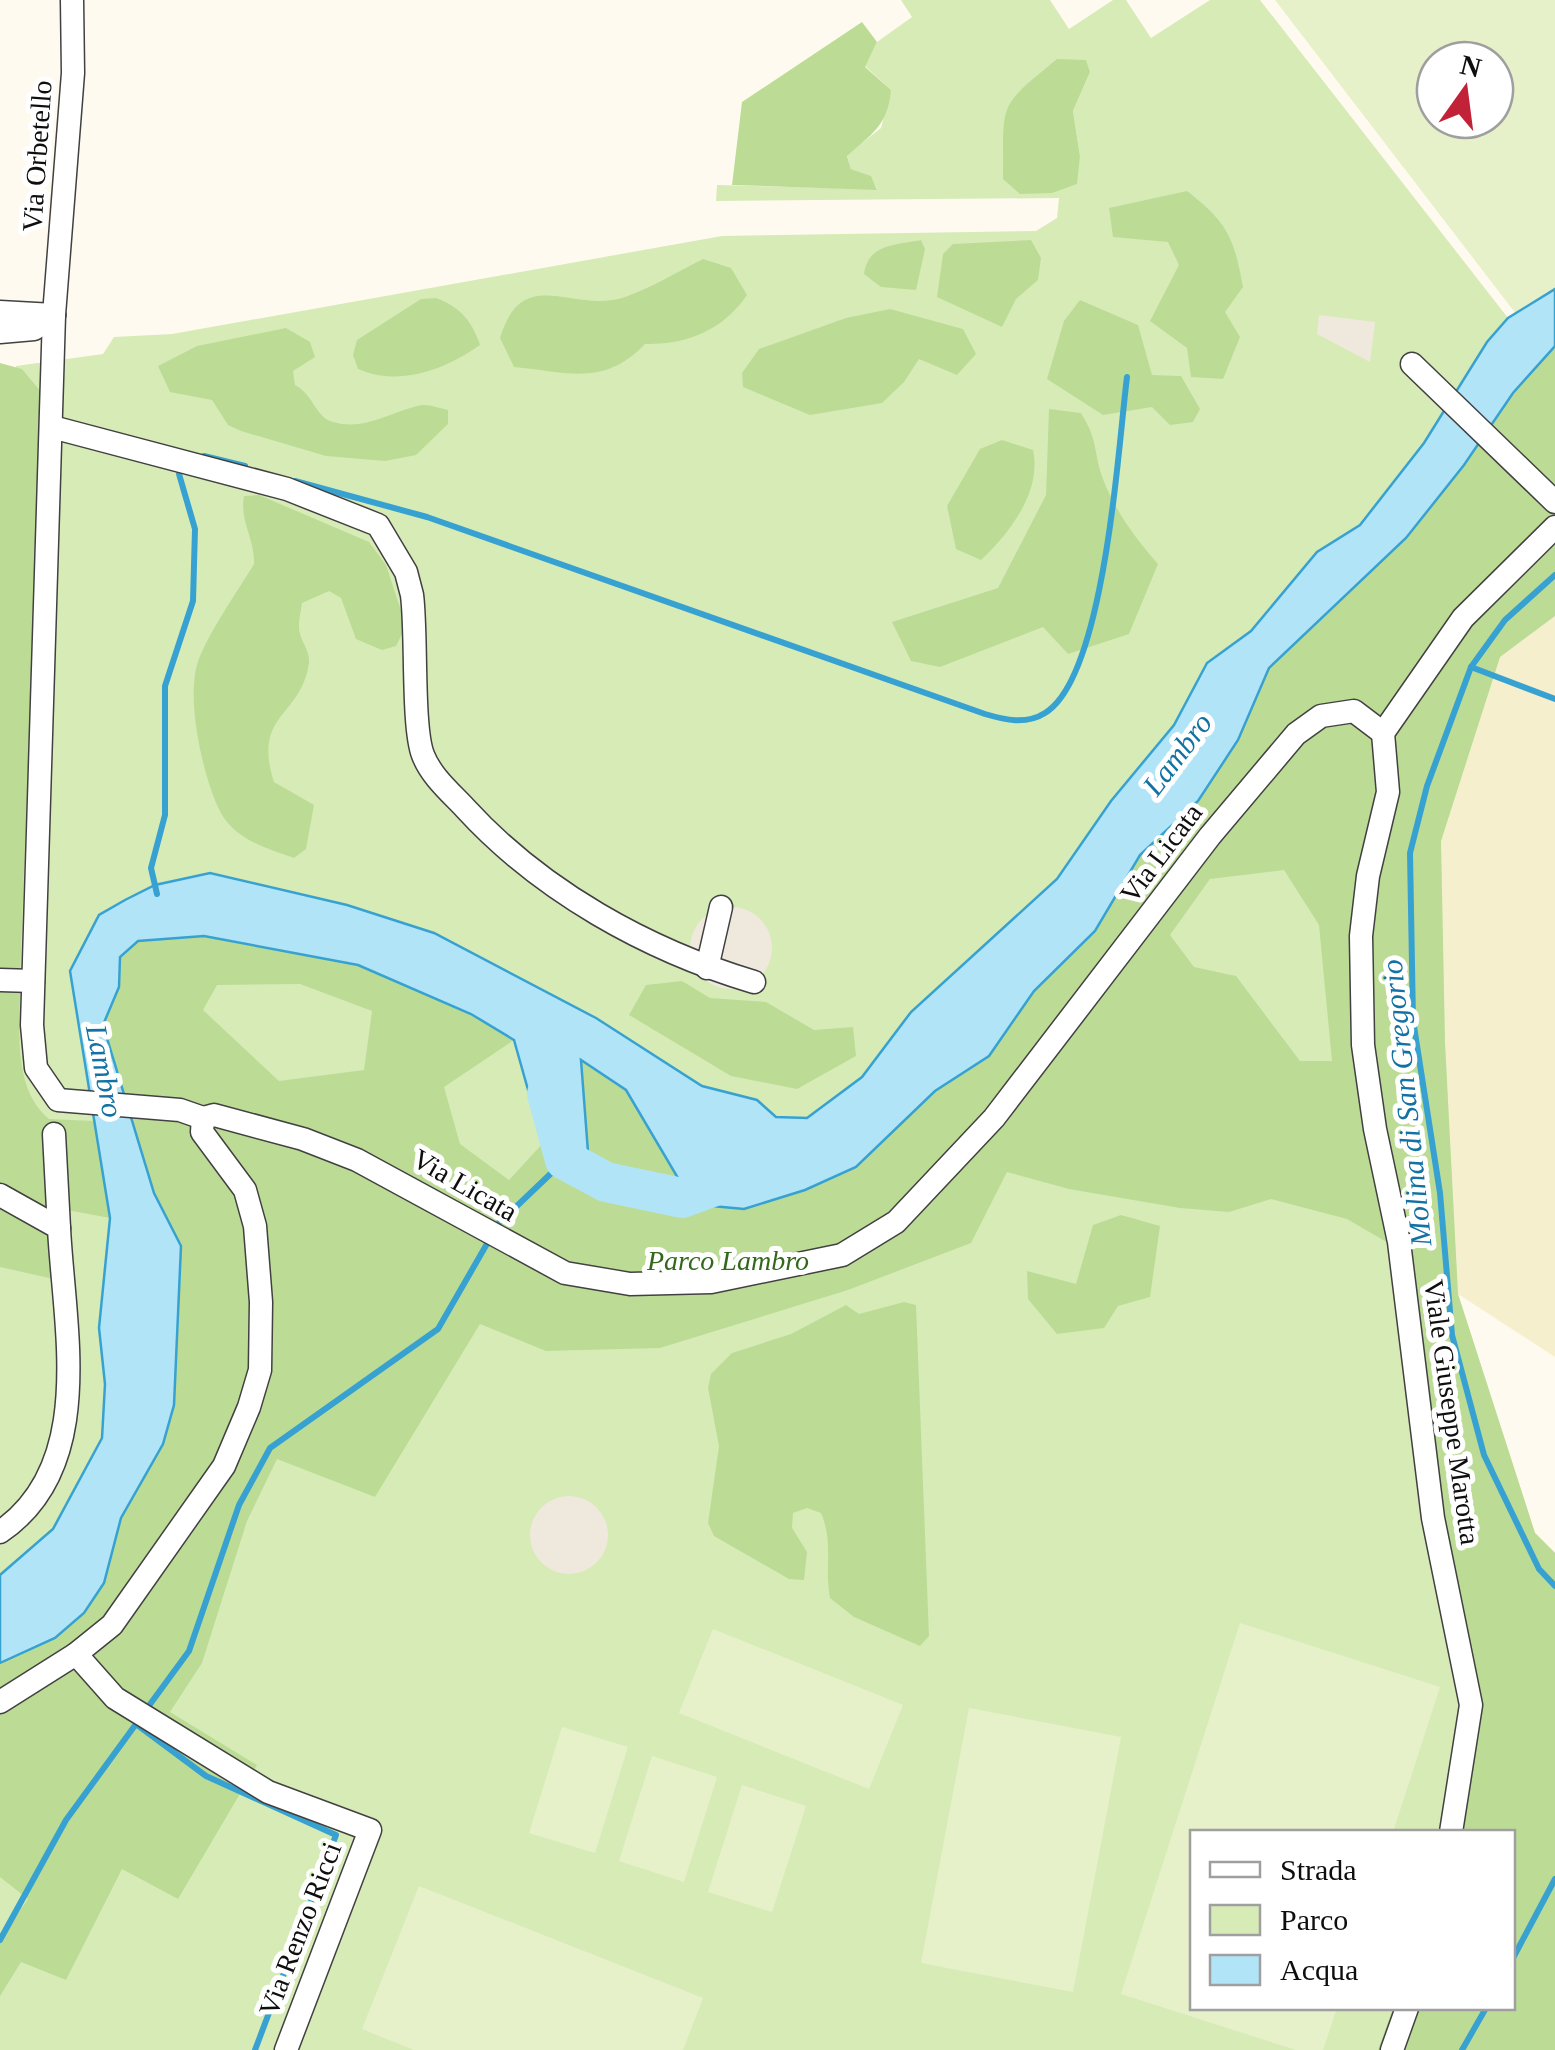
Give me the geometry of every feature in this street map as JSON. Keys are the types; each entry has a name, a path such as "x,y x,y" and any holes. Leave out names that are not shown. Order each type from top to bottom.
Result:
{"street":[{"name":"Via Orbetello","path":"54,315 73,72 72,0"},
{"path":"0,312 54,315"},
{"path":"0,332 29,331 54,315"},
{"name":"Via Licata","path":"54,315 33,981 36,1068 58,1100 171,1108 202,1118 210,1114 346,1156 565,1273 630,1284 711,1282 842,1255 896,1222 994,1118 1210,836 1296,734 1320,716 1354,711 1383,734"},
{"path":"1417,369 1555,502"},
{"path":"52,427 286,489 378,525 406,572 412,595 420,748 436,777 526,869 692,964 754,982"},
{"path":"1383,734 1462,618 1555,526"},
{"name":"Viale Giuseppe Marotta","path":"1383,734 1389,780 1364,903 1360,1000 1374,1129 1399,1242 1434,1518 1470,1706 1451,1830"},
{"path":"708,968 722,908"},
{"path":"0,980 33,981"},
{"path":"0,1702 112,1626 224,1466 260,1370 262,1302 255,1226 239,1179 202,1132 202,1118"},
{"path":"0,1532 19,1519 44,1490 63,1441 67,1394 54,1134"},
{"path":"0,1195 59,1228"},
{"name":"Via Renzo Ricci","path":"76,1654 115,1698 268,1792 370,1830 286,2050"},
{"path":"1392,2050 1406,2010"}],"shaded area":[{"path":"1319,315 1375,322 1370,362 1317,334"},
{"path":"1555,616 1555,1357 1458,1294 1445,1043 1441,841 1500,657"},
{"path":"723,907 739,907 765,925 772,948 769,964 760,977 739,989 723,989 697,971 690,956 690,940 708,914"},
{"path":"569,1496 584,1499 596,1508 605,1520 605,1550 596,1562 584,1571 569,1574 554,1571 542,1562 533,1550 530,1535 533,1520 542,1508 554,1499"}],"green space":[{"name":"Parco Lambro","path":"901,0 1050,0 1069,29 1113,0 1126,0 1151,38 1210,0 1260,0 1508,318 1504,324 1555,616 1500,657 1441,841 1445,1043 1458,1294 1535,1533 1555,1553 1555,2050 0,2050 0,574 16,366 103,354 114,337 172,334 722,236 1036,231 1057,218 1059,198 716,201 717,185 877,189 870,176 851,169 847,155 881,128 891,90 865,66 877,42 912,17","holes":["1090,72 1073,111 1080,156 1021,194"]},
{"path":"1275,0 1555,0 1555,289 1516,314"},
{"path":"862,22 877,42 865,67 891,90 882,120 847,156 851,169 871,176 877,190 732,185 742,102"},
{"path":"1057,59 1086,60 1090,72 1073,111 1080,156 1077,184 1052,193 1020,194 1003,179 1004,120 1013,98"},
{"path":"1187,191 1227,232 1243,287 1225,312 1240,337 1223,379 1191,377 1187,348 1150,321 1179,265 1168,242 1113,237 1109,208"},
{"path":"921,240 925,249 916,290 881,287 864,274 877,251"},
{"path":"1031,240 1041,258 1038,280 1016,299 1002,327 937,297 943,254 953,244"},
{"path":"703,259 731,268 747,295 727,318 703,333 675,342 645,344 615,366 584,374 514,367 500,338 510,315 522,302 536,296 606,301 625,297"},
{"path":"436,298 464,316 480,345 452,362 421,373 389,376 358,369 353,355 357,340 421,299"},
{"path":"1080,300 1138,325 1152,375 1181,376 1200,409 1193,422 1170,425 1152,407 1103,415 1047,379 1064,321"},
{"path":"890,309 963,329 976,354 957,375 919,359 904,382 882,403 810,415 743,387 742,373 759,349 846,318"},
{"path":"286,328 310,342 315,357 293,371 295,385 327,419 344,424 366,423 425,405 448,410 448,424 416,455 385,461 326,456 228,425 212,400 170,392 158,366 197,346"},
{"path":"1555,346 1555,616 1500,657 1441,841 1445,1043 1458,1294 1535,1533 1555,1553 1555,2050 1378,2050 1392,2010 1515,2010 1515,1830 1440,1830 1462,1712 1395,1247 1347,1219 1271,1199 1229,1212 1180,1208 1069,1189 1007,1172 971,1243 848,1290 660,1348 546,1351 480,1324 375,1497 277,1459 247,1521 202,1663 170,1712 257,1765 178,1899 122,1869 66,1980 21,1962 0,1996 0,1938 28,1899 0,1877 0,1663 55,1638 104,1583 121,1518 163,1444 181,1246 154,1193 103,1025 119,987 120,957 138,941 204,936 358,965 472,1014 514,1040 444,1087 460,1144 509,1180 543,1143 587,1152 580,1059 626,1090 682,1185 744,1209 805,1190 856,1167 935,1091 989,1056 1034,991 1095,931 1140,855 1198,801 1238,740 1269,668 1406,538 1464,465 1513,393","holes":["1284,870 1319,925 1332,1061 1300,1061 1236,976 1194,967 1170,935 1210,879","300,984 372,1011 364,1070 279,1081 203,1010 217,985"]},
{"path":"0,363 22,369 42,393 20,1053 28,1089 49,1119 94,1121 110,1218 51,1207 58,1280 0,1267"},
{"path":"1049,409 1081,413 1091,432 1108,491 1134,535 1158,564 1129,634 1068,654 1043,627 940,667 911,661 892,622 998,588 1046,495"},
{"path":"1002,440 1033,450 1033,481 1013,524 981,560 956,549 947,506 980,449"},
{"path":"259,495 369,542 386,565 406,626 396,646 382,650 356,639 341,598 329,591 302,603 299,630 309,663 297,695 280,717 269,742 274,782 314,805 306,849 294,858 264,847 228,824 215,801 195,720 194,681 201,654 254,564 244,496"},
{"path":"682,981 710,998 766,1002 814,1030 853,1027 856,1056 797,1089 731,1076 629,1015 646,985"},
{"path":"1121,1215 1160,1226 1150,1297 1118,1306 1104,1328 1057,1334 1028,1299 1027,1271 1076,1284 1093,1225"},
{"path":"904,1302 916,1305 929,1636 920,1646 854,1617 830,1598 827,1535 821,1513 807,1508 793,1513 792,1528 807,1552 804,1580 789,1579 714,1536 708,1523 719,1446 708,1388 711,1374 732,1353 791,1334 846,1305 859,1314"},
{"path":"1240,1623 1440,1687 1394,1830 1190,1830 1190,2010 1336,2010 1323,2050 1296,2050 1121,1994"},
{"path":"713,1629 903,1705 869,1789 679,1713"},
{"path":"969,1708 1121,1737 1073,1992 921,1963"},
{"path":"562,1727 628,1747 595,1853 529,1833"},
{"path":"652,1756 717,1777 684,1882 619,1861"},
{"path":"742,1785 806,1806 772,1912 708,1892"},
{"path":"419,1886 703,1998 683,2050 414,2050 362,2029"}],"water":[{"path":"1555,289 1555,346 1513,393 1464,465 1406,538 1269,668 1238,740 1198,801 1140,855 1095,931 1034,991 989,1056 935,1091 856,1167 805,1190 744,1209 712,1206 682,1185 626,1090 581,1060 588,1152 543,1143 514,1040 471,1014 358,965 204,936 138,941 120,957 119,987 103,1025 154,1193 181,1246 174,1405 163,1444 121,1518 104,1583 84,1613 55,1638 0,1663 0,1575 53,1529 102,1438 105,1384 99,1328 110,1218 70,971 99,915 155,885 210,873 347,905 434,933 596,1018 702,1086 757,1100 776,1117 807,1118 862,1077 911,1012 1057,879 1111,801 1174,725 1207,663 1251,631 1317,552 1360,525 1424,443 1487,342 1508,318"}],"waterway":[{"path":"295,481 427,517 985,714 1023,720 1045,713 1065,691 1082,655 1105,558 1127,377"},
{"path":"204,456 245,466"},
{"path":"157,894 151,868 165,815 165,686 193,601 195,529 179,474"},
{"name":"Molina di San Gregorio","path":"1555,575 1505,620 1471,667 1427,786 1410,853 1413,1020 1440,1193 1452,1335 1484,1455 1539,1569 1555,1586"},
{"path":"1471,667 1555,699"},
{"name":"Lambro","path":"547,1094 565,1160 606,1182 682,1198 742,1176"},
{"path":"496,1226 565,1160"},
{"path":"148,1707 189,1651 239,1505 270,1448 438,1329 488,1242"},
{"path":"0,1940 66,1820 136,1724 206,1776 336,1835 255,2050"},
{"name":"Molina di San Gregorio","path":"1515,1954 1555,1879"},
{"name":"Molina di San Gregorio","path":"1462,2050 1485,2010"}]}
